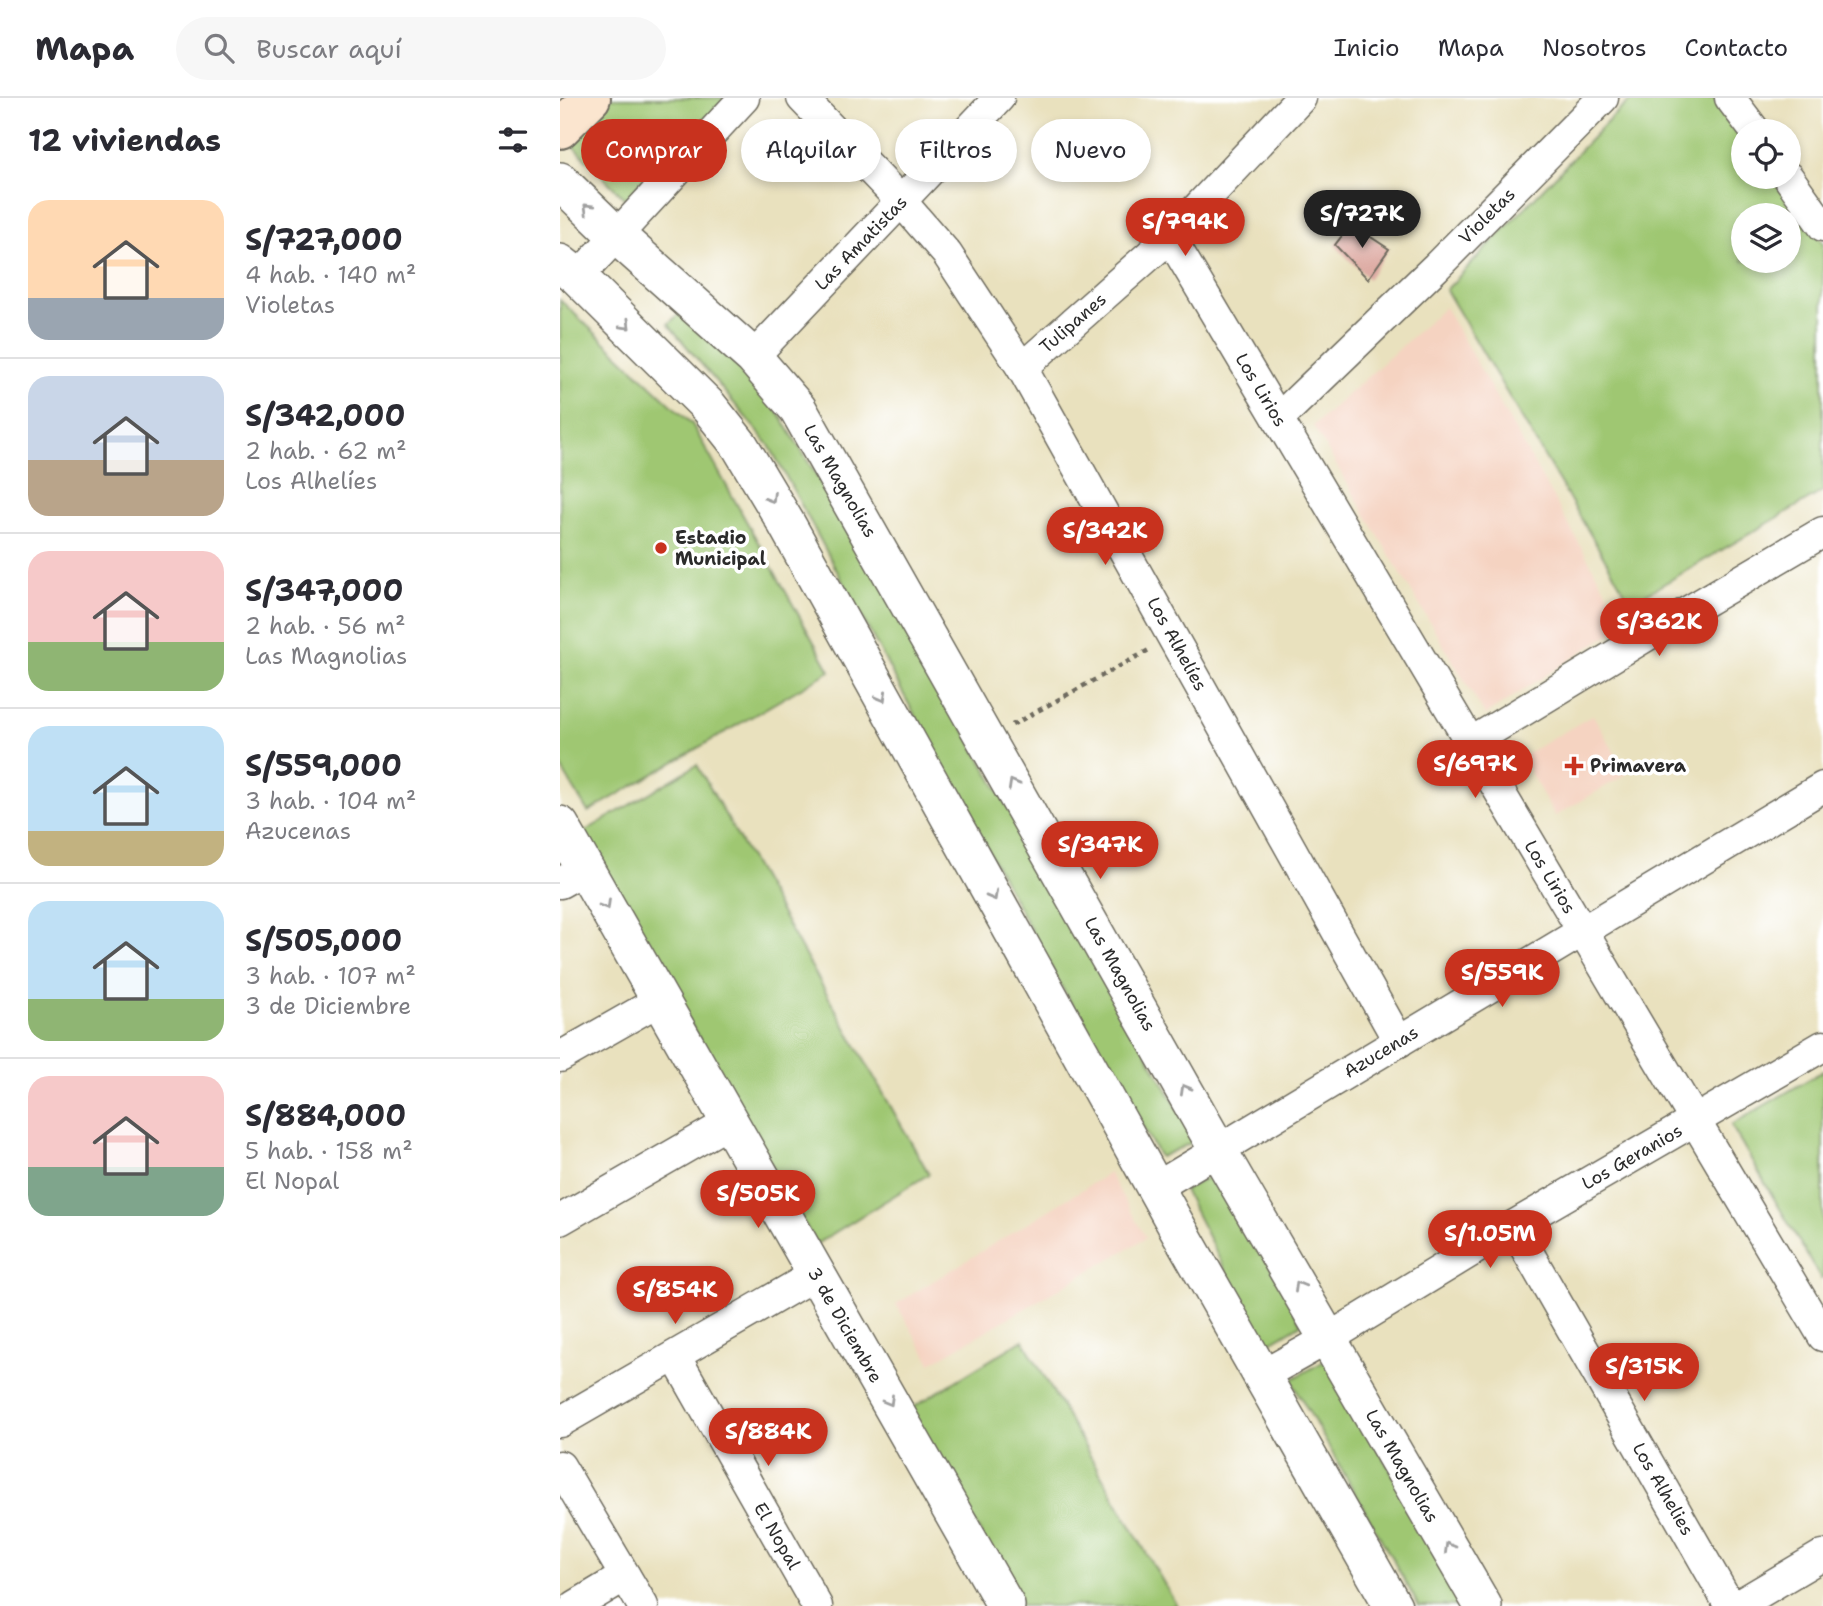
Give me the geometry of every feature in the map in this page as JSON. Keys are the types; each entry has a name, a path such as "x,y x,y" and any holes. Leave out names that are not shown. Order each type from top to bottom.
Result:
{"main road":[{"path":"560,129 591,98"}],"street":[{"path":"744,98 617,236 569,270 709,407 740,446 786,523 1261,1376 1393,1606"},
{"name":"Los Alhelíes","path":"802,98 901,201 947,254 1022,368 1399,1042"},
{"name":"Las Amatistas","path":"753,357 999,98"},
{"name":"Tulipanes","path":"1022,368 1170,237 1301,98"},
{"name":"Violetas","path":"1278,419 1436,267 1603,98"},
{"path":"1730,98 1746,119"},
{"name":"Las Magnolias","path":"560,181 617,236 753,357 786,394 816,438 1218,1150 1483,1606"},
{"path":"1796,189 1823,226"},
{"name":"Los Lirios","path":"1170,237 1695,1121 1819,1322"},
{"path":"1470,743 1823,532"},
{"name":"Azucenas","path":"1156,1188 1823,787"},
{"name":"3 de Diciembre","path":"560,825 573,876 660,1000 1006,1606"},
{"path":"560,1057 660,1000"},
{"name":"Los Geranios","path":"1261,1376 1823,1046"},
{"path":"560,1220 730,1122"},
{"name":"Los Alhelies","path":"1513,1226 1730,1606"},
{"path":"560,1422 816,1274"},
{"name":"El Nopal","path":"675,1356 817,1606"},
{"path":"560,1466 643,1606"},
{"path":"1737,1606 1823,1555"},
{"path":"575,1606 625,1576"}],"path":[{"path":"987,739 1173,637"}],"shaded area":[{"path":"1445,307 1625,624 1485,715 1313,426"},
{"name":"Primavera","path":"1593,715 1627,774 1555,816 1521,757"},
{"path":"1109,1173 1146,1238 931,1363 896,1304"}],"green space":[{"path":"596,98 727,98 706,119 581,119 581,154 561,134"},
{"path":"1633,98 1717,98 1732,119 1731,189 1783,189 1793,203 1731,203 1731,273 1801,273 1801,213 1823,243 1823,491 1631,603 1446,290"},
{"path":"608,182 642,182 625,199"},
{"name":"Estadio Municipal","path":"560,300 692,424 830,671 588,812 560,766"},
{"path":"680,313 766,392 883,586 1196,1141 1160,1157 1060,984 769,445 668,324"},
{"path":"697,765 929,1174 816,1244 582,833"},
{"path":"1823,1071 1823,1277 1821,1279 1731,1125"},
{"path":"1221,1170 1301,1324 1264,1346 1184,1190"},
{"path":"1023,1340 1177,1606 1022,1606 910,1409"},
{"path":"1328,1359 1467,1606 1419,1606 1291,1380"}],"building":[{"path":"1351,224 1389,249 1368,279 1335,245"}],"place":[{"name":"Estadio Municipal","path":"661,548"},
{"name":"Primavera","path":"1574,766"}]}
